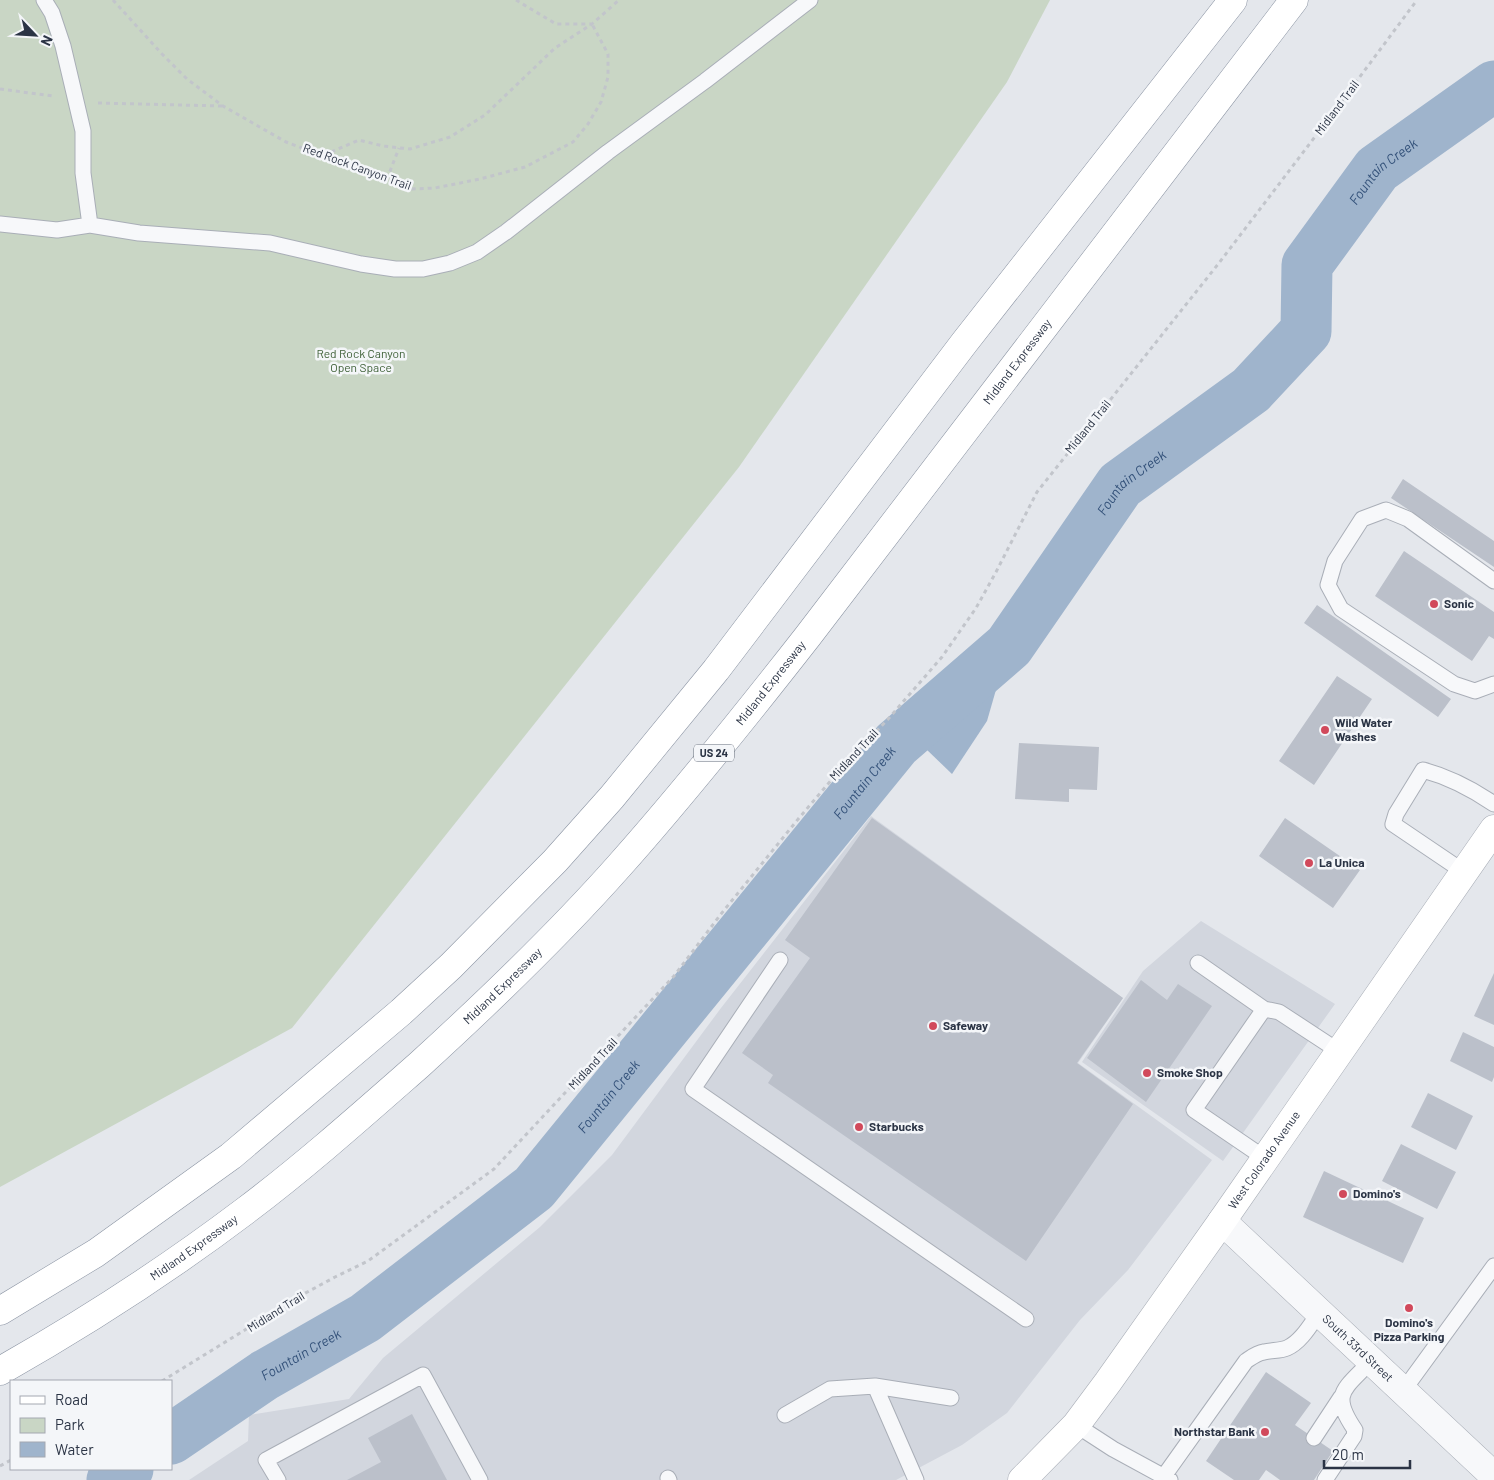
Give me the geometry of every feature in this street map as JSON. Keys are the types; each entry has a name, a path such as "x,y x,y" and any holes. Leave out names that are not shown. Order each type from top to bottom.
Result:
{"main road":[{"path":"0,1311 96,1252 231,1156 401,1012 451,966 555,861 612,797 716,670 964,343 1233,0"},
{"name":"Midland Expressway","path":"0,1371 125,1295 237,1217 354,1123 482,1008 558,932 618,868 761,696 1294,0"},
{"name":"West Colorado Avenue","path":"1022,1480 1076,1425 1266,1159 1494,829"}],"street":[{"name":"South 33rd Street","path":"1222,1221 1494,1476"}],"lane":[{"path":"44,0 52,12 63,46 82,131 83,173 90,226"},
{"path":"0,224 57,230 90,226 139,233 270,243 361,264 395,269 423,269 450,263 477,252 506,232 608,152 705,81 810,0"},
{"path":"1494,581 1408,520 1386,510 1362,519 1335,561 1328,585 1341,609 1454,684 1475,691 1494,684"},
{"path":"1464,872 1393,824 1396,814 1423,770 1443,776 1476,792 1494,804"},
{"path":"780,960 693,1088 1026,1319"},
{"path":"1198,964 1264,1008 1278,1012 1340,1052"},
{"path":"1264,1008 1194,1110 1266,1159"},
{"path":"1403,1391 1494,1266"},
{"path":"1076,1425 1113,1449 1167,1478 1246,1361 1264,1352 1288,1348 1295,1343 1320,1313"},
{"path":"1314,1438 1344,1391 1371,1361"},
{"path":"278,1480 266,1460 423,1375 480,1480"},
{"path":"785,1415 830,1389 875,1386 951,1398"},
{"path":"875,1386 916,1480"},
{"path":"1325,1480 1356,1430 1342,1407 1341,1397"}],"path":[{"name":"Red Rock Canyon Trail","path":"113,0 187,79 223,106 286,142 412,189 435,188 525,167 573,142 588,124 601,102 608,77 608,54 592,24"},
{"path":"516,0 556,24 592,24"},
{"path":"324,155 359,140 410,149 450,137 486,115 555,48 592,24 619,0"},
{"name":"Midland Trail","path":"164,1380 300,1296 368,1261 494,1169 674,976 721,914 799,818 942,657 976,608 1037,492 1219,263 1417,0"},
{"path":"0,89 100,103 223,106"},
{"path":"387,179 399,148"}],"shaded area":[{"path":"871,816 1123,998 1078,1063 1212,1160 1128,1270 1080,1320 1007,1413 962,1445 896,1480 189,1480 248,1441 249,1415 349,1399 383,1358 540,1227 612,1155 721,1008"},
{"path":"1201,921 1335,1004 1223,1161 1082,1062 1143,971"}],"green space":[{"name":"Red Rock Canyon Open Space","path":"0,0 1050,0 1007,82 739,467 292,1028 0,1187"}],"water":[{"path":"989,649 1004,662 987,721 952,774 897,721 943,674"}],"building":[{"path":"1403,479 1494,541 1494,567 1391,498"},
{"name":"Sonic","path":"1404,551 1494,612 1494,639 1489,636 1472,661 1375,596"},
{"path":"1317,605 1451,699 1438,717 1304,623"},
{"name":"Wild Water Washes","path":"1337,676 1372,699 1314,785 1279,761"},
{"path":"1019,743 1099,747 1097,790 1069,789 1069,802 1015,799"},
{"name":"Safeway","path":"872,818 1123,998 1077,1063 1133,1104 1026,1261 768,1083 773,1075 742,1053 810,958 785,940"},
{"name":"La Unica","path":"1285,818 1360,870 1333,908 1259,856"},
{"path":"1494,973 1494,1025 1474,1016"},
{"path":"1141,980 1167,1000 1178,984 1212,1006 1146,1102 1087,1058"},
{"path":"1463,1032 1494,1047 1494,1077 1492,1082 1450,1061"},
{"path":"1428,1093 1473,1116 1456,1150 1411,1127"},
{"path":"1401,1144 1456,1172 1437,1209 1382,1181"},
{"name":"Domino's","path":"1324,1171 1424,1218 1403,1263 1303,1217"},
{"name":"Northstar Bank","path":"1266,1372 1311,1403 1295,1425 1333,1451 1314,1480 1280,1480 1266,1470 1259,1480 1234,1480 1206,1461"},
{"path":"412,1414 447,1480 347,1480 381,1462 368,1438"}],"waterway":[{"name":"Fountain Creek","path":"172,1438 265,1375 365,1318 534,1188 896,744 1009,646 1120,485 1251,390 1306,331 1307,265 1377,169 1494,86"},
{"name":"Fountain Creek","path":"112,1480 127,1470"}],"place":[{"name":"Sonic","path":"1434,604"},
{"name":"Wild Water Washes","path":"1325,730"},
{"name":"La Unica","path":"1309,863"},
{"name":"Safeway","path":"933,1026"},
{"name":"Smoke Shop","path":"1147,1073"},
{"name":"Starbucks","path":"859,1127"},
{"name":"Domino's","path":"1343,1194"},
{"name":"Domino's Pizza Parking","path":"1409,1308"},
{"name":"Northstar Bank","path":"1265,1432"}]}
